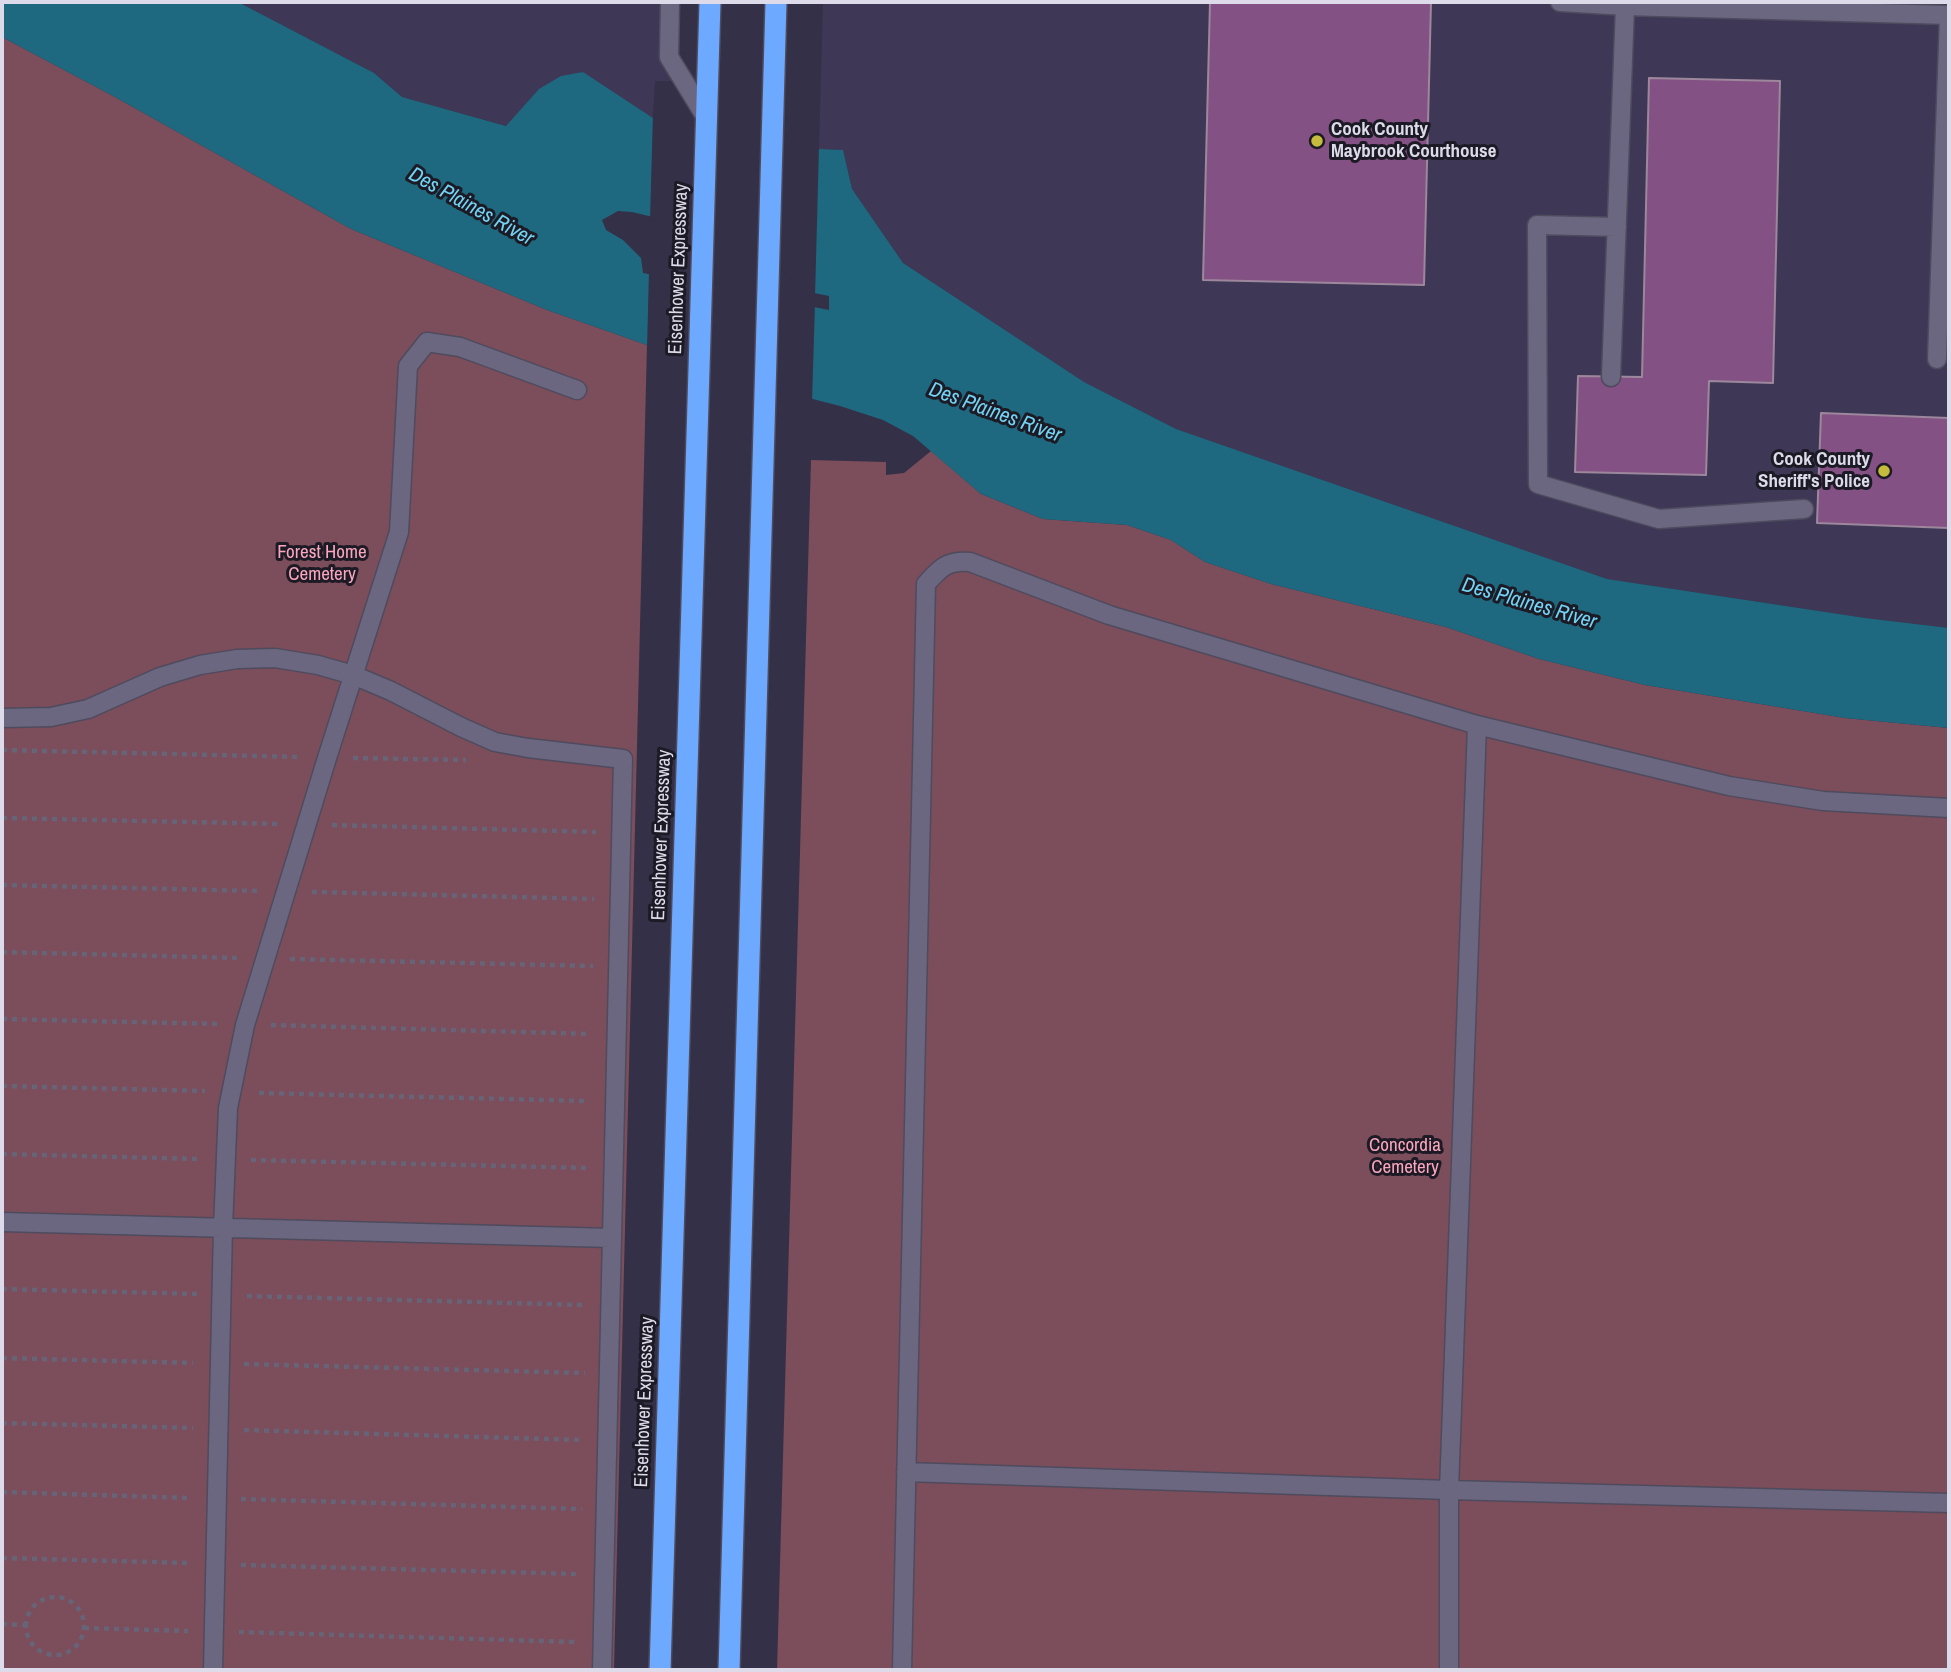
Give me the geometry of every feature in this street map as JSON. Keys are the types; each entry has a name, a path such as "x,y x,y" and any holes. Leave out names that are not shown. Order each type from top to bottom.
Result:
{"highway":[{"name":"Eisenhower Expressway","path":"660,1670 710,2"},
{"path":"729,1670 776,2"}],"lane":[{"path":"670,2 669,57 706,119"},
{"path":"1560,2 1625,6 1859,7 1949,15 1937,359"},
{"path":"1611,377 1625,6"},
{"path":"1616,227 1537,225 1538,484 1659,519 1804,509"},
{"path":"214,1670 228,1108 245,1025 398,532 408,366 427,342 460,347 577,390"},
{"path":"902,1670 926,584 940,568 956,561 970,562 1109,615 1477,725 1729,786 1823,801 1949,808"},
{"path":"2,718 51,717 88,709 160,677 200,664 275,657 352,675 495,742 623,759 601,1670"},
{"path":"1448,1670 1449,1490 1477,725"},
{"path":"2,1222 612,1238"},
{"path":"906,1472 1949,1503"}],"path":[{"path":"2,750 473,760 474,732"},
{"path":"2,952 618,967"},
{"path":"2,1019 617,1034"},
{"path":"2,1086 615,1102"},
{"path":"2,1154 614,1169"},
{"path":"2,1289 610,1306"},
{"path":"2,1358 609,1374"},
{"path":"2,1423 607,1440"},
{"path":"2,1492 606,1510"},
{"path":"2,1558 604,1574"},
{"path":"48,1598 66,1599 80,1610 84,1628 82,1638 68,1652 49,1654 32,1644 26,1625 27,1616 32,1608 48,1598"},
{"path":"2,1624 26,1625"},
{"path":"84,1628 602,1643"}],"shaded area":[{"path":"238,2 680,2 677,81 655,81 653,118 583,72 539,89 507,126 402,97 374,73"},
{"path":"823,2 1949,2 1949,628 1607,579 1176,429 1084,382 903,263 852,189 843,150 819,149"}],"green space":[{"name":"Forest Home Cemetery","path":"2,37 351,229 547,310 647,345 614,1670 2,1670"},
{"name":"Concordia Cemetery","path":"931,451 981,494 1043,519 1127,525 1171,540 1205,562 1271,584 1446,627 1539,659 1645,685 1845,718 1949,728 1949,1670 777,1670 811,460 886,462 886,475 904,473"}],"water":[{"name":"Des Plaines River","path":"2,2 238,2 374,73 402,97 506,126 539,89 561,76 583,72 653,118 819,149 843,150 852,189 903,263 1084,382 1176,429 1607,579 1949,628 1949,728 1845,718 1645,685 1539,659 1446,627 1271,584 1205,562 1171,540 1127,525 1043,519 981,494 913,436 883,420 840,406 692,368 647,345 547,310 351,229 2,37","holes":["618,211 716,232 780,262 809,292 829,296 829,310 643,273 641,258 623,240 606,230 602,220"]}],"pier":[{"path":"653,113 819,146 815,297 806,295 778,265 715,235 650,220"},
{"path":"649,271 815,304 812,402 691,371 647,349"}],"building":[{"name":"Cook County Maybrook Courthouse","path":"1210,2 1431,2 1424,285 1203,280"},
{"path":"1649,78 1780,81 1773,383 1709,381 1706,475 1575,472 1578,376 1642,377"},
{"name":"Cook County Sheriff's Police","path":"1821,413 1949,418 1949,528 1817,523"}],"place":[{"name":"Cook County Maybrook Courthouse","path":"1317,141"},
{"name":"Cook County Sheriff's Police","path":"1884,471"}]}
